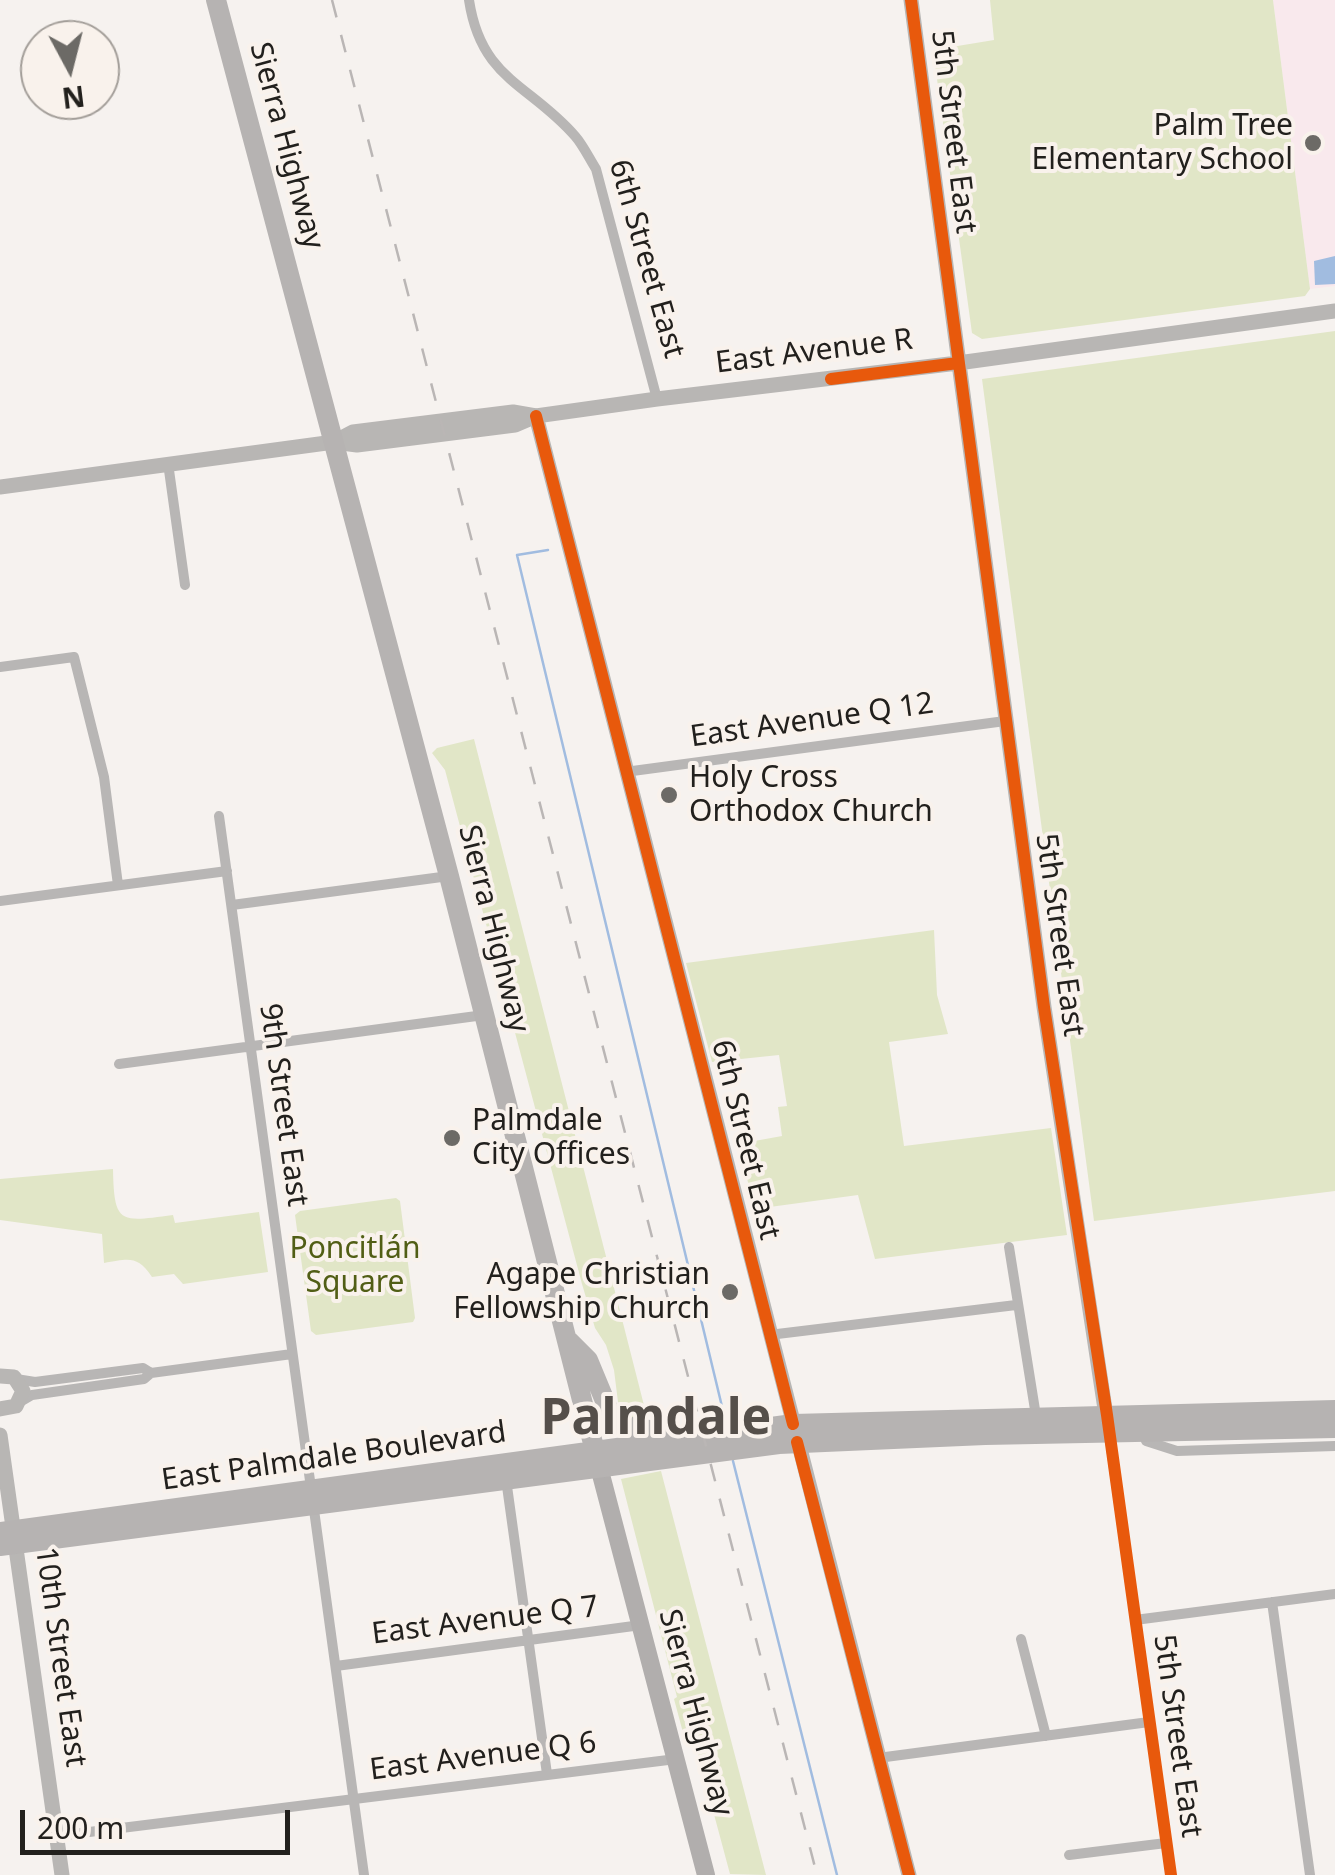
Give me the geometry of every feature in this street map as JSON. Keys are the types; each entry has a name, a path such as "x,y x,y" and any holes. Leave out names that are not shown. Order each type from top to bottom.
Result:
{"highway":[{"name":"Sierra Highway","path":"216,0 449,876 597,1459"},
{"path":"568,1340 588,1360 610,1412 620,1425 628,1429 665,1430 685,1438"},
{"name":"East Palmdale Boulevard","path":"313,1498 506,1479 685,1438 1108,1424 1335,1410"},
{"name":"East Palmdale Boulevard","path":"8,1538 795,1433 1036,1416 1142,1431 1335,1428"}],"main road":[{"name":"Sierra Highway","path":"597,1459 706,1875"}],"street":[{"name":"6th Street East","path":"469,0 473,26 495,67 576,136 596,169 657,399"},
{"name":"5th Street East","path":"911,0 1061,1130 1108,1424 1171,1875"},
{"name":"East Avenue R","path":"0,487 334,442 353,432 514,412 536,416 1335,311"},
{"name":"6th Street East","path":"536,416 909,1875"},
{"path":"168,463 185,585"},
{"path":"0,668 74,657 104,777 118,885"},
{"name":"East Avenue Q 12","path":"625,772 1005,721"},
{"name":"9th Street East","path":"219,816 364,1875"},
{"path":"0,901 227,871"},
{"path":"232,905 449,876"},
{"path":"119,1064 484,1016"},
{"path":"1009,1247 1036,1416"},
{"path":"769,1336 1016,1304"},
{"path":"11,1407 32,1395 144,1379 151,1373 292,1354"},
{"path":"6,1373 35,1382 143,1368 151,1373"},
{"path":"6,1373 22,1391 11,1407"},
{"name":"10th Street East","path":"11,1407 2,1440 8,1538 62,1875"},
{"path":"1142,1431 1146,1441 1176,1451 1335,1446"},
{"path":"506,1479 547,1774"},
{"path":"1135,1620 1335,1594"},
{"path":"1272,1602 1310,1875"},
{"name":"East Avenue Q 7","path":"336,1666 642,1626"},
{"path":"1021,1640 1046,1736"},
{"path":"878,1758 1149,1722"},
{"name":"East Avenue Q 6","path":"57,1836 677,1760"},
{"path":"1069,1856 1166,1844"}],"shaded area":[{"name":"Palm Tree Elementary School","path":"1273,0 1335,0 1335,286 1310,289"}],"green space":[{"path":"990,0 1273,0 1310,289 1305,296 982,339 972,333 933,50 994,40"},
{"path":"1335,331 1335,1191 1094,1221 982,379"},
{"path":"474,739 648,1421 634,1422 619,1410 614,1370 606,1345 595,1328 582,1284 445,770 432,753 437,748"},
{"path":"934,930 937,995 948,1034 889,1042 904,1146 1051,1128 1067,1235 875,1259 858,1195 755,1209 738,1144 782,1136 778,1107 787,1106 779,1055 712,1062 686,963"},
{"path":"113,1169 115,1201 124,1216 141,1219 173,1215 175,1223 259,1212 268,1272 183,1284 174,1274 152,1277 132,1260 104,1263 102,1234 0,1220 0,1179"},
{"name":"Poncitlán Square","path":"396,1198 400,1201 413,1322 316,1335 311,1331 295,1215 300,1211"},
{"path":"661,1471 766,1875 730,1874 697,1751 685,1740 674,1699 677,1697 621,1479"}],"water":[{"path":"1335,256 1335,284 1315,285 1314,261"}],"waterway":[{"path":"548,550 517,555 725,1419"},
{"path":"733,1461 837,1875"}],"railway":[{"path":"332,0 817,1875"}],"cycle path":[{"path":"911,0 1044,1007 1107,1415 1171,1875"},
{"path":"831,379 958,363"},
{"path":"536,416 793,1424"},
{"path":"797,1442 909,1875"}],"place":[{"name":"Palm Tree Elementary School","path":"1313,143"},
{"name":"Holy Cross Orthodox Church","path":"669,795"},
{"name":"Palmdale City Offices","path":"452,1138"},
{"name":"Agape Christian Fellowship Church","path":"730,1292"}],"district":[{"name":"Palmdale","path":"656,1420"}]}
